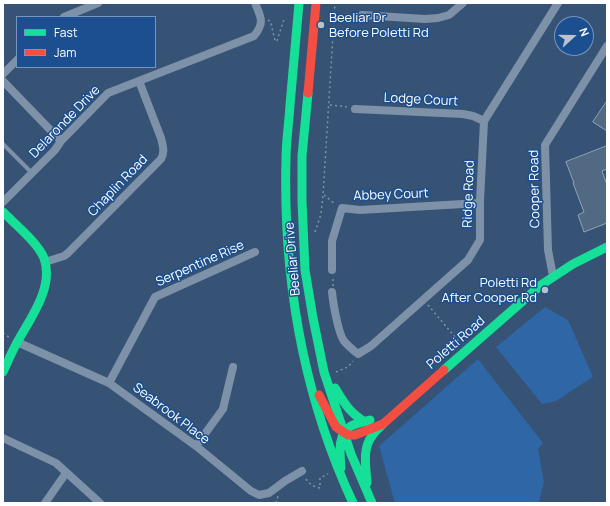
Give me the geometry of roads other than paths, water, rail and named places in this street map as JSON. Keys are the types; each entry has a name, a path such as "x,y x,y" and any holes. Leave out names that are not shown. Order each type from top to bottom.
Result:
{"main road":[{"name":"Beeliar Drive","path":"299,3 286,158 286,197 292,293 307,371 323,426 342,479 353,503"},
{"name":"Beeliar Drive","path":"316,3 302,156 305,270 324,372 343,433 370,500"},
{"path":"3,212 37,246 45,262 47,271 45,290 14,340 3,372"},
{"name":"Poletti Road","path":"402,407 380,417 351,426 343,433 355,435 383,424 541,285 587,257 607,248"},
{"path":"307,371 336,427 343,433 340,457 342,479"},
{"path":"324,372 347,407 365,422"},
{"path":"370,500 365,456 366,446 372,436 383,424"}],"street":[{"path":"66,16 98,3"},
{"name":"Delaronde Drive","path":"3,202 55,150 61,141 108,93 254,36 261,26 261,19 255,3"},
{"path":"362,15 425,19 438,18 449,15 463,3"},
{"name":"Ridge Road","path":"332,292 338,322 344,340 358,354 371,346 468,260 480,240 480,203 484,121 558,3"},
{"name":"Cooper Road","path":"554,276 548,250 545,145 607,46"},
{"path":"3,74 16,61"},
{"path":"3,81 61,141"},
{"name":"Chaplin Road","path":"45,262 68,254 161,159 163,155 163,145 139,81"},
{"name":"Lodge Court","path":"355,109 463,114 473,116 484,121"},
{"name":"Abbey Court","path":"332,270 332,241 342,208 360,210 480,203"},
{"name":"Serpentine Rise","path":"109,382 155,297 255,252"},
{"name":"Seabrook Place","path":"14,340 109,382 196,446 250,491 259,495 269,493 302,471"},
{"path":"196,446 224,409 233,367"},
{"path":"3,438 56,463 100,503"},
{"path":"45,503 66,473"}],"lane":[{"path":"3,144 32,173"}],"place":[{"name":"Beeliar Dr Before Poletti Rd","path":"321,25"},
{"name":"Poletti Rd After Cooper Rd","path":"545,290"}]}
